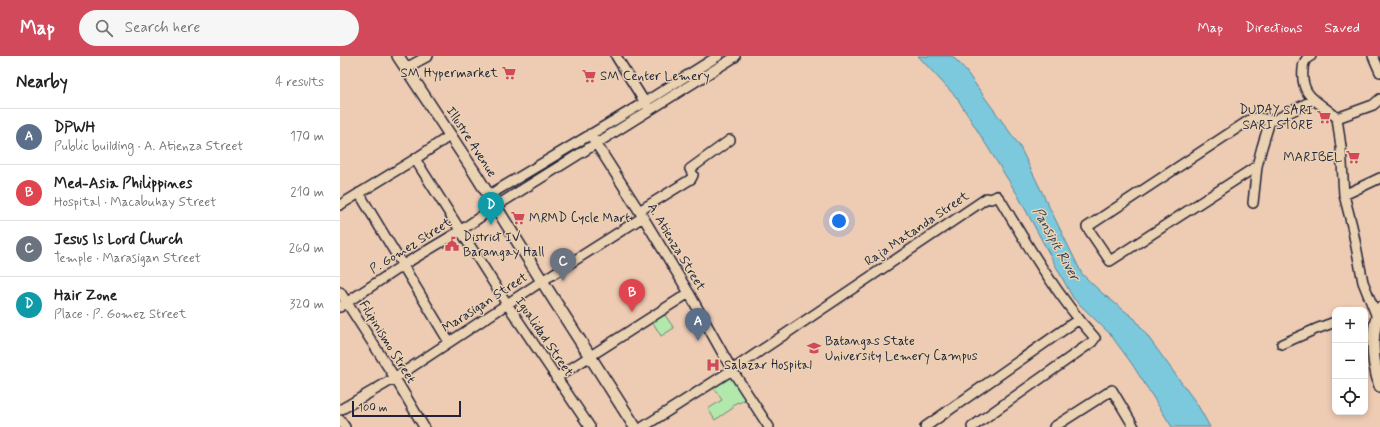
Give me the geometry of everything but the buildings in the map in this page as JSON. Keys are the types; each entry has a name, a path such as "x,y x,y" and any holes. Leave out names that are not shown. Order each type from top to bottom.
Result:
{"main road":[{"name":"Illustre Avenue","path":"398,56 451,135 635,427"},
{"path":"1374,312 1372,350 1376,374 1380,386"}],"street":[{"path":"406,68 428,56"},
{"path":"616,56 650,110"},
{"path":"489,195 645,102 718,56"},
{"name":"P. Gomez Street","path":"343,305 403,265 460,231 496,206 736,57 735,56"},
{"path":"1311,56 1307,58 1303,65 1302,77 1306,90 1313,100 1337,118 1341,147 1344,195 1363,282 1374,312"},
{"path":"1373,56 1380,72"},
{"path":"1337,118 1373,105 1380,99"},
{"path":"1253,203 1257,166 1270,121 1313,100"},
{"path":"1257,166 1110,261 1087,227 1247,122 1255,118 1270,121"},
{"name":"A. Atienza Street","path":"590,134 689,293 732,370 769,427"},
{"path":"340,205 451,135"},
{"name":"Marasigan Street","path":"340,410 395,378 641,214 691,179 693,175 690,169 730,140"},
{"name":"Igualidad Street","path":"415,159 507,304 590,427"},
{"path":"1344,195 1380,178"},
{"path":"359,193 449,342"},
{"name":"Raja Matanda Street","path":"643,427 732,370 986,198 991,199 996,196 1001,201 1032,253 1079,319 1095,338 1092,342 972,427"},
{"name":"Filipinismo Street","path":"340,292 343,305 395,378 424,427"},
{"path":"556,378 589,355 689,293"},
{"path":"925,427 1079,319"},
{"path":"1282,344 1332,323"},
{"path":"1054,427 1112,390 1134,427"},
{"path":"340,420 345,427"}],"green space":[{"path":"664,314 674,328 661,336 652,321"},
{"path":"730,375 746,399 732,405 733,408 715,420 708,409 722,400 712,385"}],"water":[{"name":"Pansipit River","path":"918,56 952,56 963,67 1019,145 1082,274 1102,293 1135,319 1197,404 1210,427 1172,427 1132,364 1110,334 1073,298 1017,194 957,98"}],"place":[{"name":"SM Hypermarket","path":"509,73"},
{"name":"SM Center Lemery","path":"589,76"},
{"name":"DUDAY SARI SARI STORE","path":"1324,117"},
{"name":"MARIBEL","path":"1353,157"},
{"name":"MRMD Cycle Mart","path":"518,218"},
{"name":"Hair Zone","path":"491,225"},
{"name":"District IV Barangay Hall","path":"452,244"},
{"name":"Jesus Is Lord Church","path":"563,281"},
{"name":"Med-Asia Philippines","path":"632,312"},
{"name":"DPWH","path":"698,341"},
{"name":"Batangas State University Lemery Campus","path":"814,348"},
{"name":"Salazar Hospital","path":"713,365"}]}
